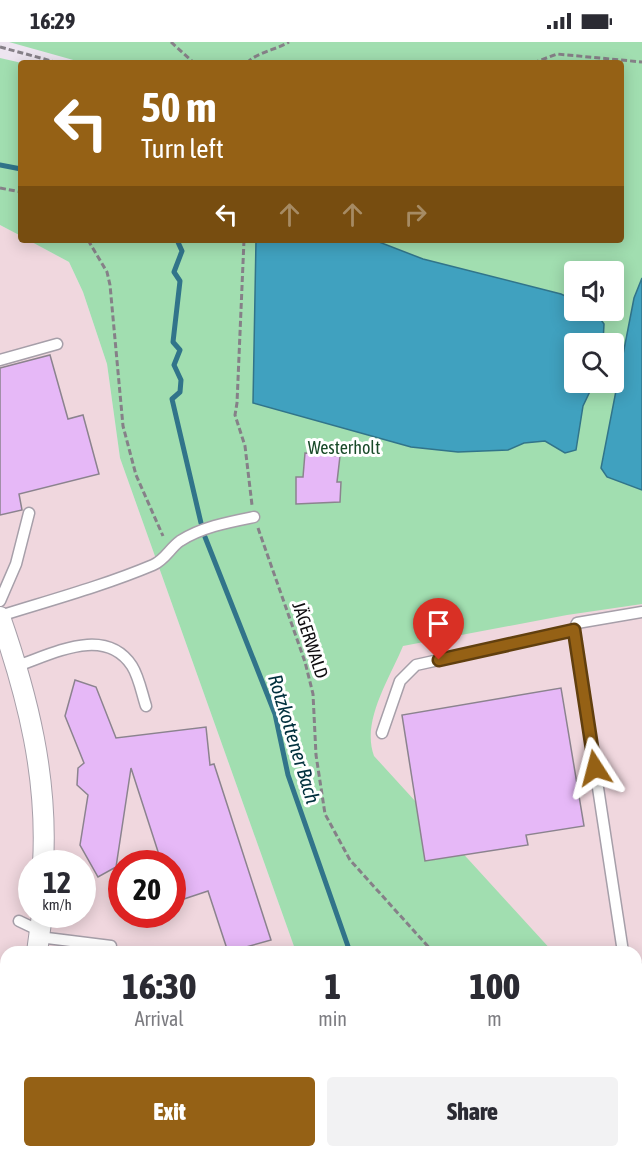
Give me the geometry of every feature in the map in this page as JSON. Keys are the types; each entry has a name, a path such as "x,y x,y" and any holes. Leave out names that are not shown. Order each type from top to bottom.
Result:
{"street":[{"path":"0,617 17,666 37,750 44,821 43,850"}],"lane":[{"path":"0,360 57,344"},
{"path":"0,601 16,564 29,513"},
{"path":"0,617 104,584 156,564 178,543 195,533 254,517"},
{"path":"622,946 574,630 577,623 642,612"},
{"path":"382,733 400,681 416,665 574,630"},
{"path":"17,666 76,646 107,645 120,653 133,667 146,706"},
{"path":"40,934 111,946"}],"path":[{"path":"171,42 191,60"},
{"path":"250,60 289,42"},
{"path":"0,47 48,60"},
{"path":"541,60 557,54 621,60"},
{"path":"624,60 642,62"},
{"path":"0,188 18,191"},
{"path":"90,243 107,272 112,297 120,411 131,458 143,493 171,552"},
{"name":"JÄGERWALD","path":"244,243 235,415 245,447 254,517 305,662 313,694 316,755 326,813 350,860 429,946"}],"shaded area":[{"path":"0,225 18,234 18,243 34,243 69,262 83,292 107,364 120,458 294,946 0,946"},
{"path":"642,585 642,946 467,946 371,763 372,707 389,618"}],"green space":[{"name":"Westerholt","path":"9,42 642,42 642,604 567,615 403,646 379,700 371,729 374,756 548,946 294,946 120,458 107,364 83,292 69,262 34,243 624,243 624,60 73,60"},
{"path":"0,58 18,62 18,234 0,225"}],"water":[{"path":"256,243 382,243 423,259 561,294 564,295 564,321 602,321 604,324 604,333 564,333 564,393 589,393 583,406 576,450 565,453 545,441 524,443 508,450 458,452 411,447 253,403"},
{"path":"642,278 642,490 607,477 601,468 616,393 624,393 624,350 634,298"}],"building":[{"path":"50,355 68,419 83,415 99,474 19,494 22,510 0,515 0,368"},
{"path":"305,453 340,456 337,482 341,482 340,502 296,504 296,477 303,477"},
{"path":"75,680 96,687 116,738 206,727 210,765 214,764 271,940 250,946 226,946 208,891 186,898 186,850 157,850 131,768 119,850 108,850 108,871 98,877 96,850 83,850 80,845 88,795 77,785 78,768 84,763 65,716"},
{"path":"561,688 584,826 526,835 528,845 425,861 402,715"}],"waterway":[{"path":"0,165 18,168"},
{"name":"Rotzkottener Bach","path":"178,243 182,251 174,272 180,281 173,342 180,350 174,365 181,380 180,392 172,399 201,523"},
{"name":"Rotzkottener Bach","path":"205,537 275,714 288,775 348,946"}],"route":[{"path":"439,660 574,630 595,768"}]}
